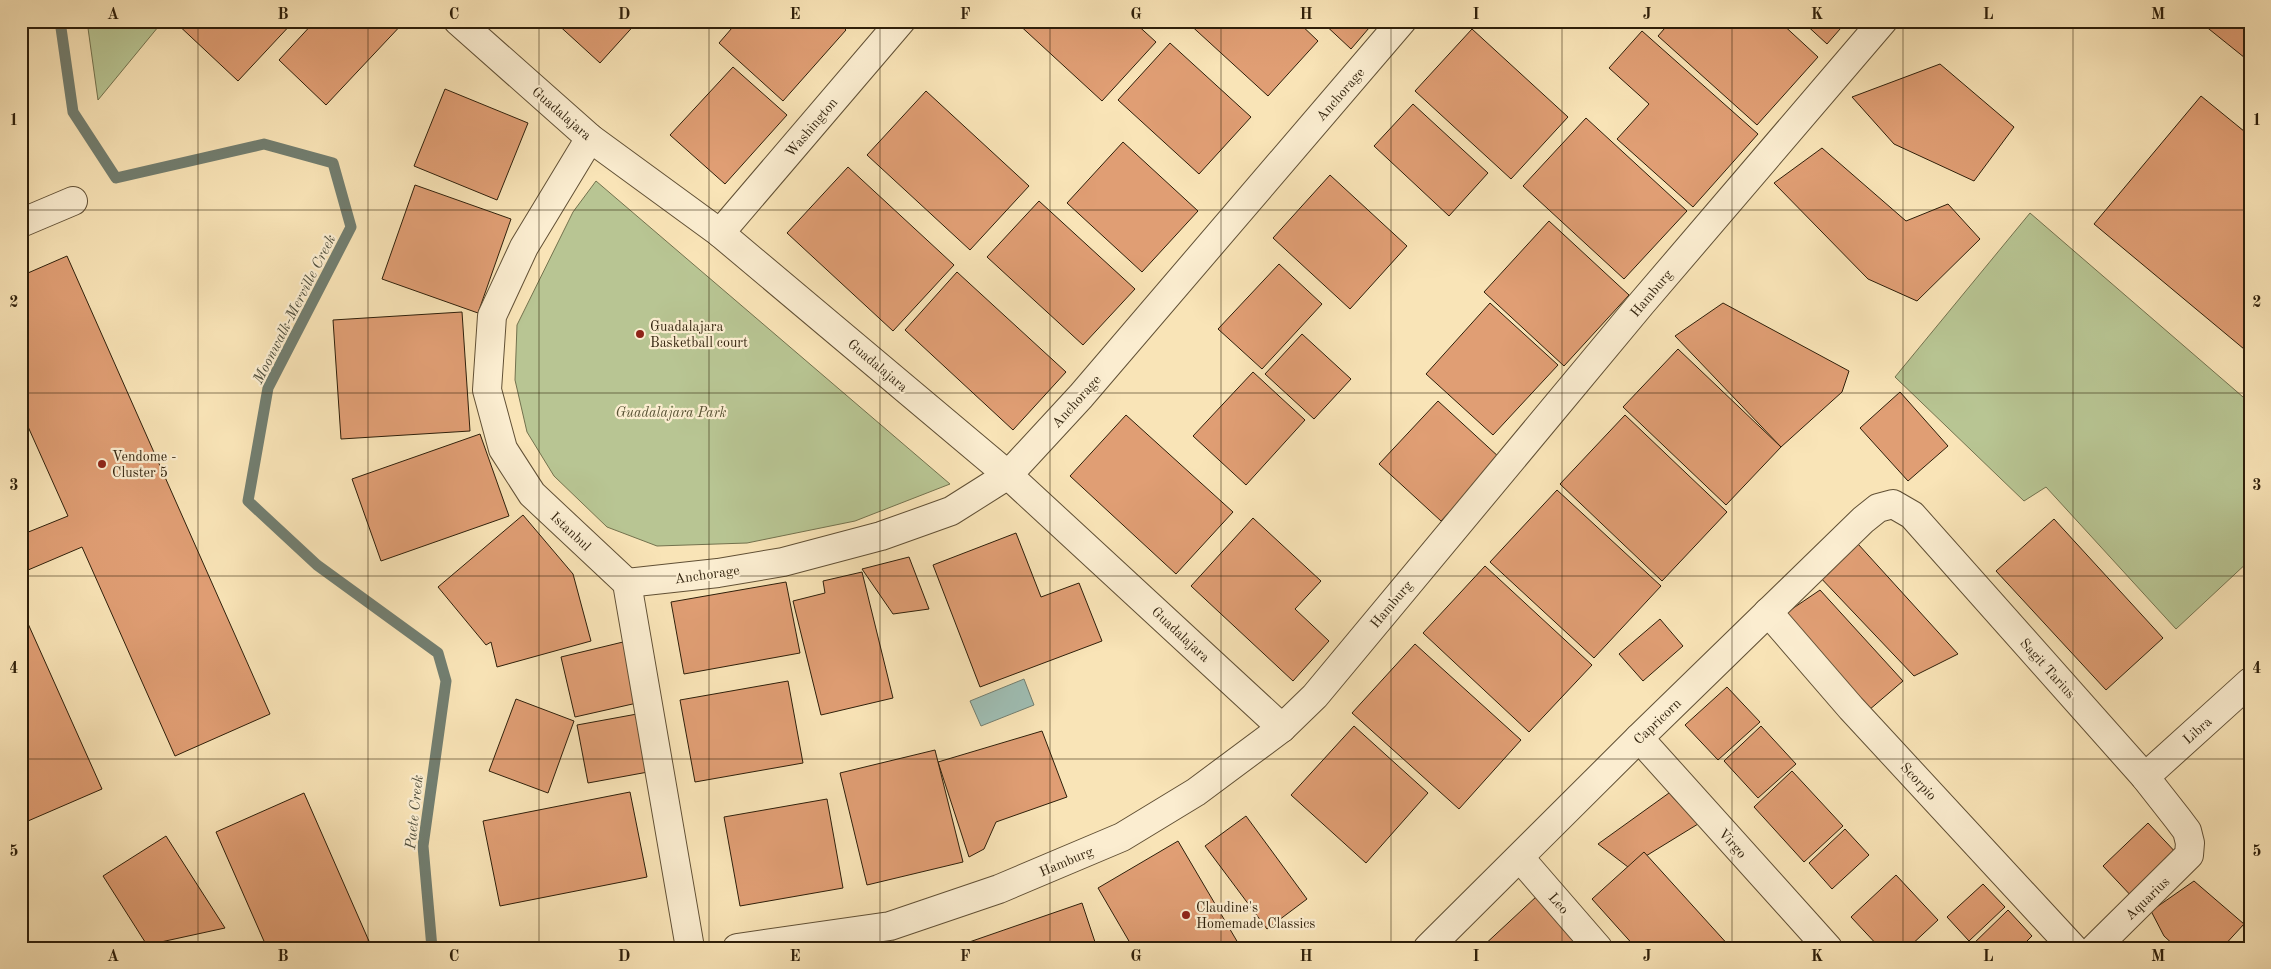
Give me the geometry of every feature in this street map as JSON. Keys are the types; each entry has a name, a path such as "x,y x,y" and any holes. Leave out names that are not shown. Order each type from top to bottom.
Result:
{"street":[{"name":"Guadalajara","path":"458,21 590,138 720,233 1008,475 1282,728"},
{"name":"Washington","path":"720,233 901,21"},
{"name":"Anchorage","path":"627,584 718,573 783,562 881,536 951,511 1008,475 1081,396 1402,21"},
{"name":"Hamburg","path":"737,948 890,926 999,889 1122,837 1196,792 1282,728 1315,696 1641,304 1883,21"},
{"name":"Istanbul","path":"590,138 524,246 492,316 487,390 503,449 532,494 627,584"},
{"path":"21,223 73,201"},
{"name":"Capricorn","path":"1428,948 1639,738 1863,520 1878,508 1893,504"},
{"name":"Sagit Tarius","path":"1893,504 1912,515 2145,777 2187,831 2190,844"},
{"path":"627,584 690,948"},
{"name":"Scorpio","path":"1768,612 1851,708 2072,948"},
{"name":"Libra","path":"2145,777 2250,682"},
{"name":"Virgo","path":"1639,738 1828,948"},
{"name":"Aquarius","path":"2096,948 2180,866 2189,855 2190,844"},
{"name":"Leo","path":"1520,858 1598,948"}],"green space":[{"path":"87,21 163,21 98,100"},
{"name":"Guadalajara Park","path":"596,181 950,484 855,521 747,543 657,546 607,527 554,476 527,432 515,380 517,325 573,212"},
{"path":"2030,213 2250,403 2250,560 2176,629 2046,487 2024,501 1895,377"}],"water":[{"path":"1024,679 1034,705 981,726 970,701"}],"building":[{"path":"174,21 294,21 238,81"},
{"path":"315,21 405,21 326,105 279,60"},
{"path":"554,21 638,21 600,63"},
{"path":"738,21 837,21 846,30 783,101 719,43"},
{"path":"854,21 868,21 862,29"},
{"path":"1015,21 1133,21 1156,42 1102,101"},
{"path":"1186,21 1297,21 1318,41 1268,96"},
{"path":"1321,21 1375,21 1351,49"},
{"path":"1671,21 1779,21 1818,57 1757,125 1658,36"},
{"path":"1802,21 1847,21 1827,44"},
{"path":"2199,21 2250,21 2250,62"},
{"path":"1472,29 1568,117 1511,179 1415,91"},
{"path":"1642,31 1758,134 1693,207 1617,139 1649,104 1609,68"},
{"path":"1170,43 1251,117 1199,174 1118,100"},
{"path":"1940,64 2014,127 1974,181 1894,144 1852,97"},
{"path":"733,67 787,115 725,184 670,135"},
{"path":"445,89 528,123 497,200 414,166"},
{"path":"926,91 1029,186 970,250 867,155"},
{"path":"2201,96 2250,136 2250,354 2094,224"},
{"path":"1413,104 1488,173 1449,216 1374,146"},
{"path":"1586,118 1687,211 1624,279 1523,186"},
{"path":"1123,142 1198,211 1142,272 1067,203"},
{"path":"1822,148 1906,221 1948,204 1980,239 1917,301 1868,279 1774,183"},
{"path":"848,167 954,265 893,331 787,233"},
{"path":"1330,175 1407,246 1350,309 1273,238"},
{"path":"415,185 511,219 478,313 382,279"},
{"path":"1039,201 1135,289 1083,345 987,257"},
{"path":"1549,221 1629,295 1564,366 1484,292"},
{"name":"Vendome - Cluster 5","path":"67,256 270,714 175,756 82,547 21,573 21,535 68,516 21,411 21,276"},
{"path":"1279,264 1322,304 1262,369 1218,329"},
{"path":"957,272 1066,372 1013,430 905,330"},
{"path":"1490,303 1558,365 1493,435 1426,374"},
{"path":"1723,303 1849,371 1842,392 1781,447 1675,336"},
{"path":"462,312 470,431 341,439 333,320"},
{"path":"1302,334 1351,379 1314,419 1265,374"},
{"path":"1678,349 1781,447 1726,505 1623,407"},
{"path":"1253,372 1305,420 1246,485 1193,436"},
{"path":"1900,392 1948,446 1908,481 1860,428"},
{"path":"1438,401 1500,458 1441,521 1379,464"},
{"path":"1126,415 1233,512 1176,574 1070,476"},
{"path":"1625,415 1727,512 1662,581 1560,484"},
{"path":"480,434 509,516 381,561 352,479"},
{"path":"1557,490 1661,586 1594,658 1490,562"},
{"path":"523,515 573,574 591,641 497,667 491,642 486,645 438,587"},
{"path":"1253,518 1321,581 1295,609 1329,641 1293,681 1191,586"},
{"path":"2054,519 2163,638 2106,690 1996,571"},
{"path":"1016,533 1041,597 1079,583 1102,641 980,687 933,565"},
{"path":"1858,544 1958,654 1914,676 1817,574"},
{"path":"909,557 929,609 893,614 862,569"},
{"path":"1485,566 1592,665 1529,732 1423,633"},
{"path":"862,572 893,698 821,715 793,601 825,593 823,581"},
{"path":"786,582 800,653 684,674 671,602"},
{"path":"1820,590 1903,681 1862,716 1786,613"},
{"path":"21,608 102,789 21,824"},
{"path":"1660,619 1683,646 1643,681 1619,654"},
{"path":"623,642 637,703 575,717 561,657"},
{"path":"1415,644 1521,740 1459,809 1352,713"},
{"path":"788,681 803,763 695,782 680,700"},
{"path":"1727,687 1760,722 1718,760 1685,725"},
{"path":"516,699 574,721 548,793 489,771"},
{"path":"637,714 648,772 588,783 577,725"},
{"path":"1354,726 1428,793 1366,863 1291,795"},
{"path":"1761,726 1796,764 1758,798 1724,761"},
{"path":"1042,731 1067,797 996,822 984,849 969,857 938,762"},
{"path":"935,750 963,862 867,885 840,773"},
{"path":"1792,771 1843,826 1804,862 1754,807"},
{"path":"630,792 647,877 500,906 483,821"},
{"path":"304,793 372,948 267,948 216,832"},
{"path":"1669,793 1698,824 1628,867 1598,844"},
{"path":"827,799 843,888 740,906 724,817"},
{"path":"1246,816 1307,899 1267,929 1205,846"},
{"path":"2148,823 2180,857 2135,900 2103,866"},
{"path":"1845,829 1869,855 1832,889 1809,863"},
{"path":"166,836 225,928 147,945 103,876"},
{"path":"1178,841 1241,948 1133,948 1098,888"},
{"path":"1644,852 1731,948 1636,948 1592,899"},
{"path":"1896,875 1938,920 1908,948 1880,948 1851,917"},
{"path":"2194,881 2244,924 2222,948 2177,948 2164,936 2151,911"},
{"path":"1983,884 2005,907 1969,941 1947,917"},
{"path":"1537,896 1584,948 1481,948"},
{"path":"1082,903 1097,948 952,948"},
{"path":"2008,910 2032,936 2020,948 1969,948"}],"waterway":[{"name":"Moonwalk-Merville Creek","path":"60,21 73,112 116,178 264,144 333,163 351,227 268,388 248,501 317,565 438,653 446,681 423,846 432,948"}],"place":[{"name":"Guadalajara Basketball court","path":"640,334"},
{"name":"Vendome - Cluster 5","path":"102,464"},
{"name":"Claudine's Homemade Classics","path":"1186,915"}],"water label":[{"name":"Paete Creek","path":"414,812"}]}
